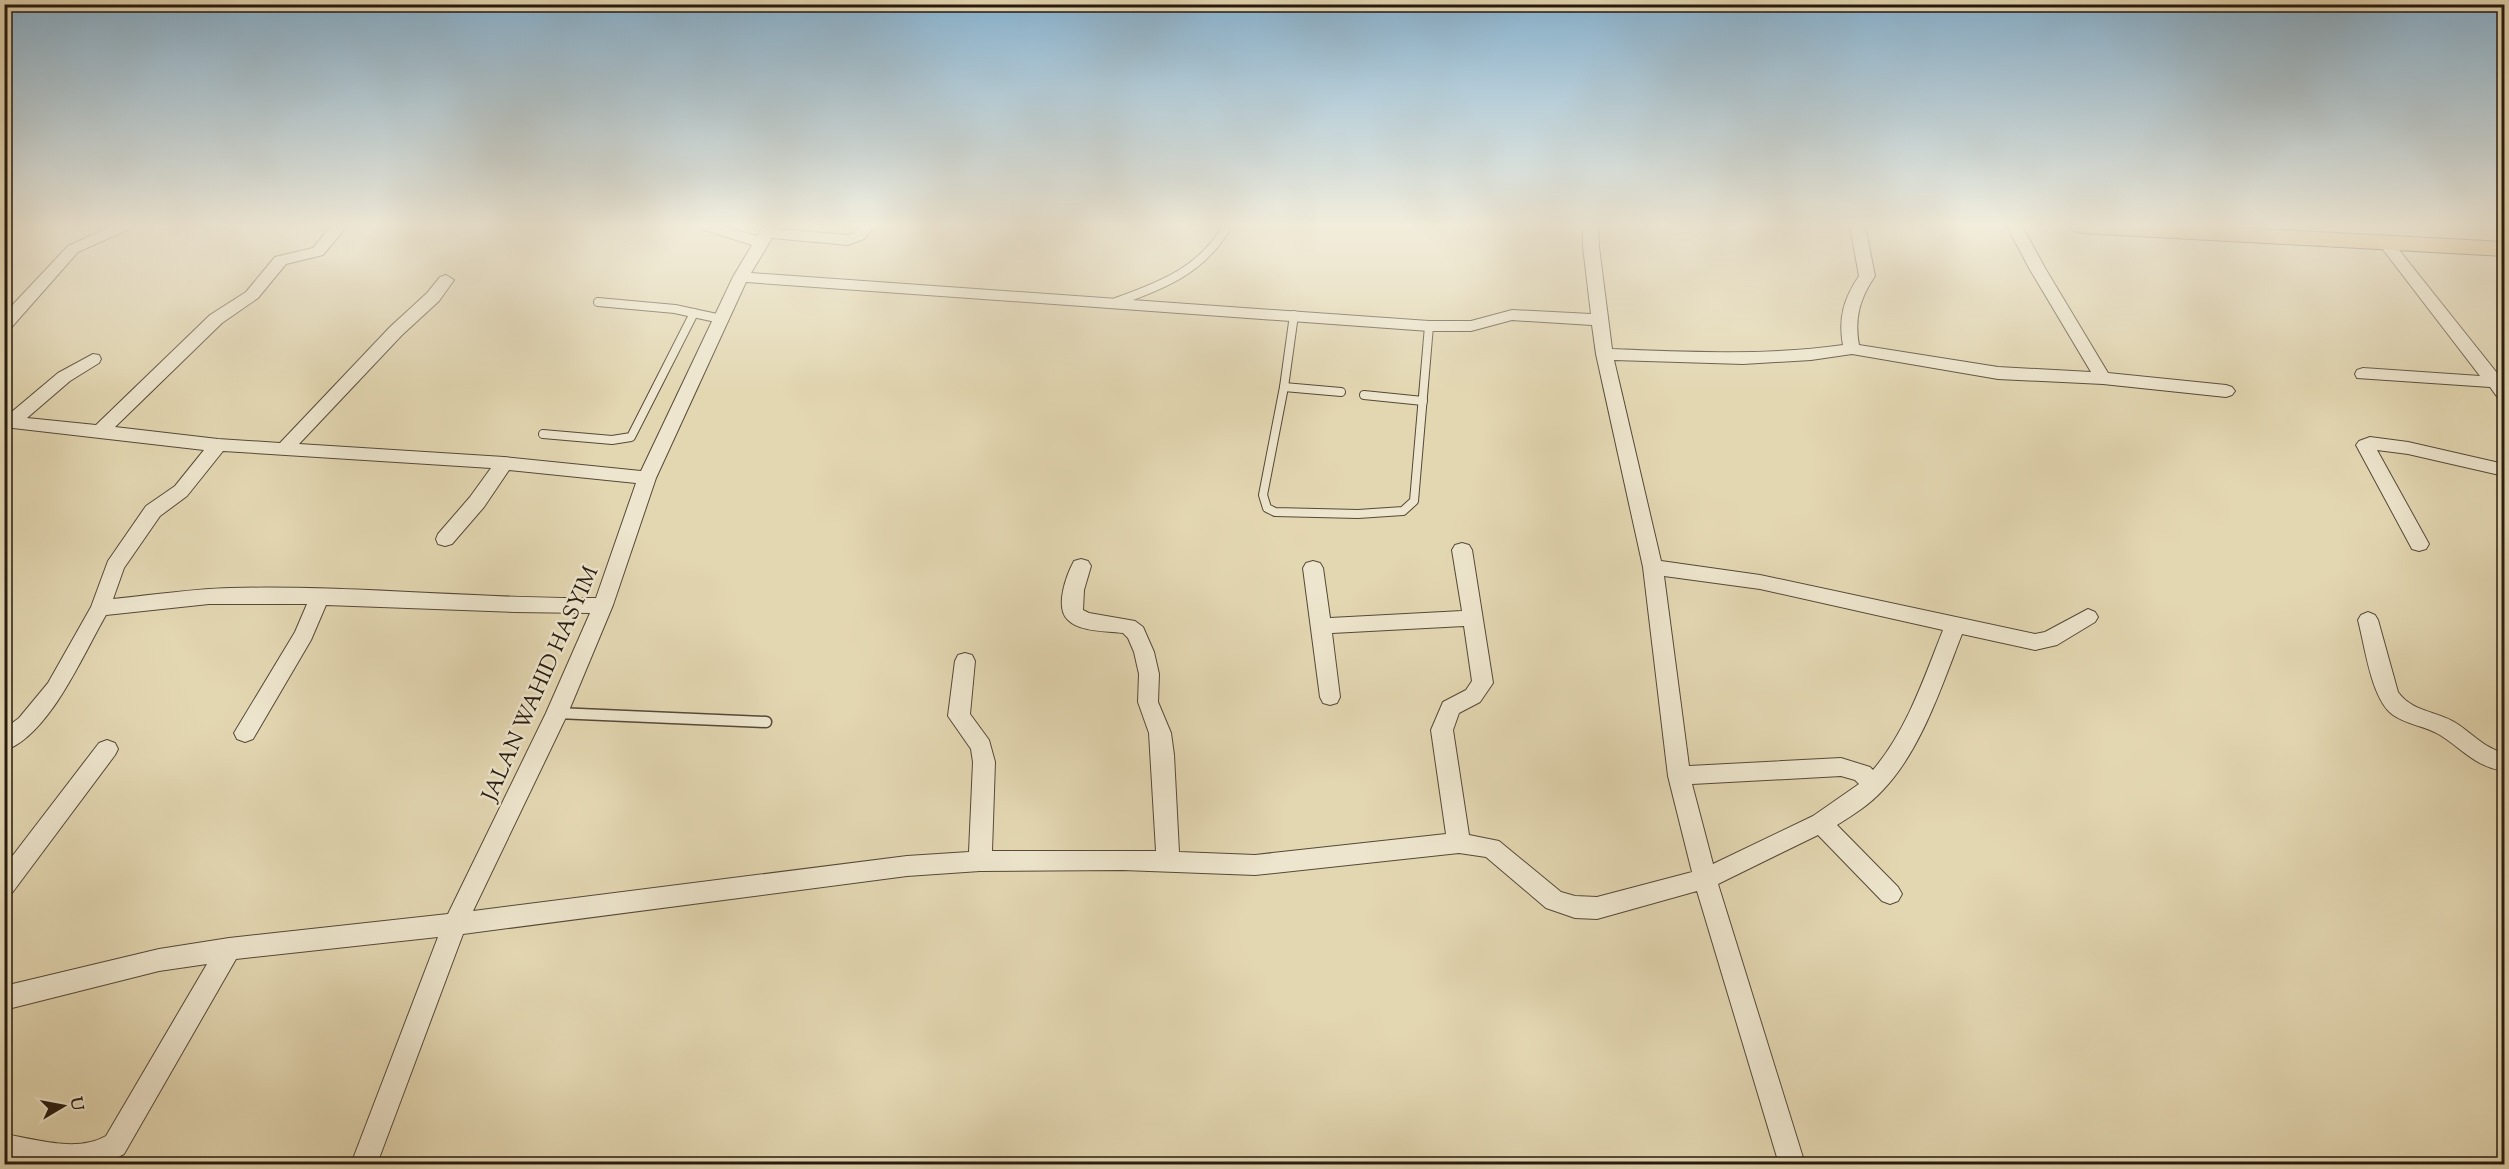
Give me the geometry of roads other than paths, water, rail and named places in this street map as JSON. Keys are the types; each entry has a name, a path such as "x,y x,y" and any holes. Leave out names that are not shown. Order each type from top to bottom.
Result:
{"street":[{"path":"5,324 43,281"},
{"path":"100,432 216,319 252,295 264,281"},
{"path":"285,448 396,331 433,297 446,281"},
{"name":"JALAN WAHID HASYIM","path":"364,1164 455,924 557,712 603,605 647,478 739,281"},
{"path":"794,281 1429,326 1471,326 1512,315 1599,320"},
{"path":"1595,281 1604,354 1653,567 1679,776 1705,879 1792,1164"},
{"path":"1852,350 1850,306 1864,281"},
{"path":"2045,281 2103,378"},
{"path":"2416,281 2500,388"},
{"path":"1604,354 1743,359 1852,350 1998,373 2103,378 2226,391"},
{"path":"8,421 64,377 93,359"},
{"path":"2363,374 2500,388"},
{"path":"8,421 218,445 504,463 647,478"},
{"path":"2419,544 2365,445 2378,444 2408,448 2505,470"},
{"path":"4,742 26,724 55,689 74,660 100,608 115,566 153,511 181,491 218,445"},
{"path":"445,539 477,502 504,463"},
{"path":"1459,843 1442,730 1450,708 1473,696 1480,690 1483,683 1462,550"},
{"path":"1081,566 1073,589 1074,614 1085,620 1128,626 1136,633 1144,652 1149,674 1148,702 1160,733 1163,755 1168,862"},
{"path":"1653,567 1760,582 2035,642 2050,639 2088,617"},
{"path":"1313,568 1330,697"},
{"path":"100,608 244,595 390,599 493,605 603,605"},
{"path":"245,733 304,634 319,598"},
{"path":"1321,626 1473,618"},
{"path":"2368,620 2388,695 2394,705 2404,712 2446,728 2486,758 2505,762"},
{"path":"4,998 149,962 229,949 455,924 907,866 980,861 1123,860 1255,865 1459,843 1491,848 1554,901 1575,907 1596,908 1705,879 1821,823 1851,804 1874,785 1894,761 1923,706 1955,625"},
{"path":"965,661 959,716 981,746 984,762 980,861"},
{"path":"4,886 107,749"},
{"path":"1679,776 1841,767 1862,773 1874,785"},
{"path":"1821,823 1890,894"},
{"path":"4,1147 80,1159 105,1154 115,1145 229,949"}],"lane":[{"path":"1116,302 1171,281"},
{"path":"598,302 648,306 721,319"},
{"path":"543,434 612,440 631,437 694,313"},
{"path":"1294,315 1284,387 1263,501 1267,508 1275,512 1358,514 1403,511 1414,501 1429,326"},
{"path":"1284,387 1341,392"},
{"path":"1364,395 1423,400"},
{"path":"557,712 766,722"}]}
